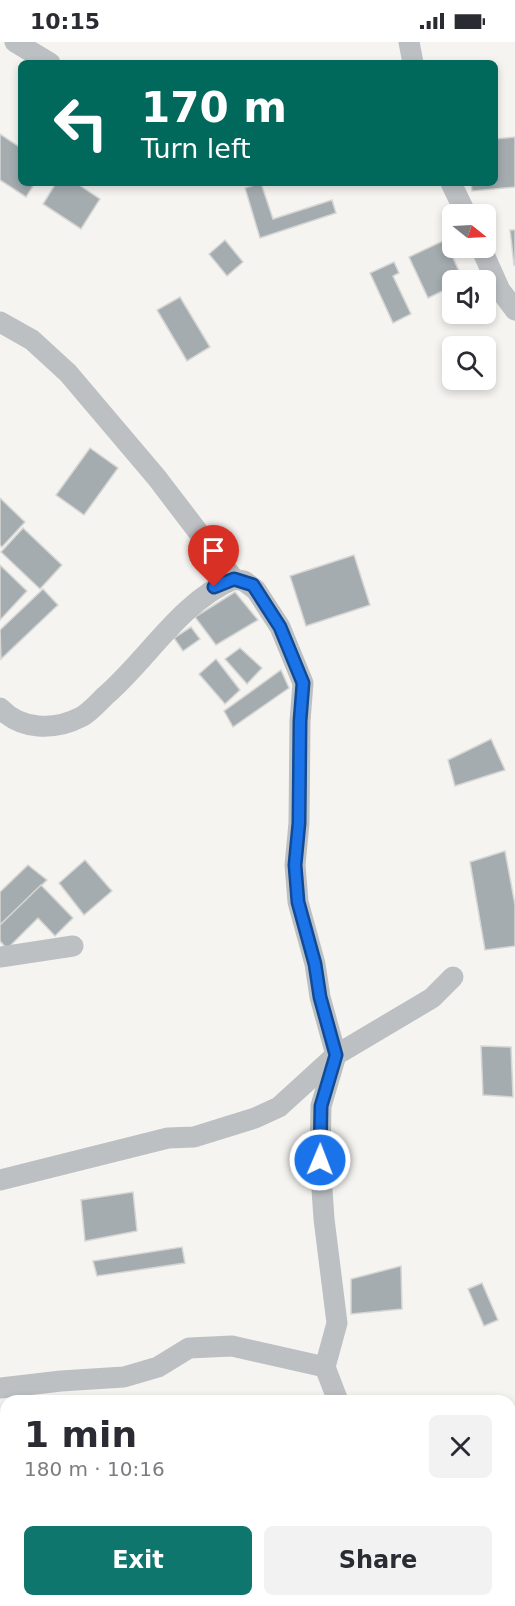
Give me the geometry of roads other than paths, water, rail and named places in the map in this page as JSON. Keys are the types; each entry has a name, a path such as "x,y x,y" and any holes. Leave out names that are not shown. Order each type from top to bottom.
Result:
{"street":[{"path":"15,42 45,60"},
{"path":"409,42 412,60"},
{"path":"452,186 461,204"},
{"path":"486,258 500,290 515,310"},
{"path":"0,322 32,340 68,373 157,478 234,579"},
{"path":"0,708 21,724 47,728 81,717 124,679 163,634 197,602 214,587 234,579 244,581 256,590 280,627 303,683 296,874 298,902 336,1055 321,1106 320,1172 337,1323 325,1367 336,1395"},
{"path":"0,957 72,946"},
{"path":"0,1180 168,1138 194,1137 255,1118 279,1107 336,1055 432,998 453,977"},
{"path":"0,1388 124,1377 158,1367 189,1348 232,1346 325,1367"}]}
